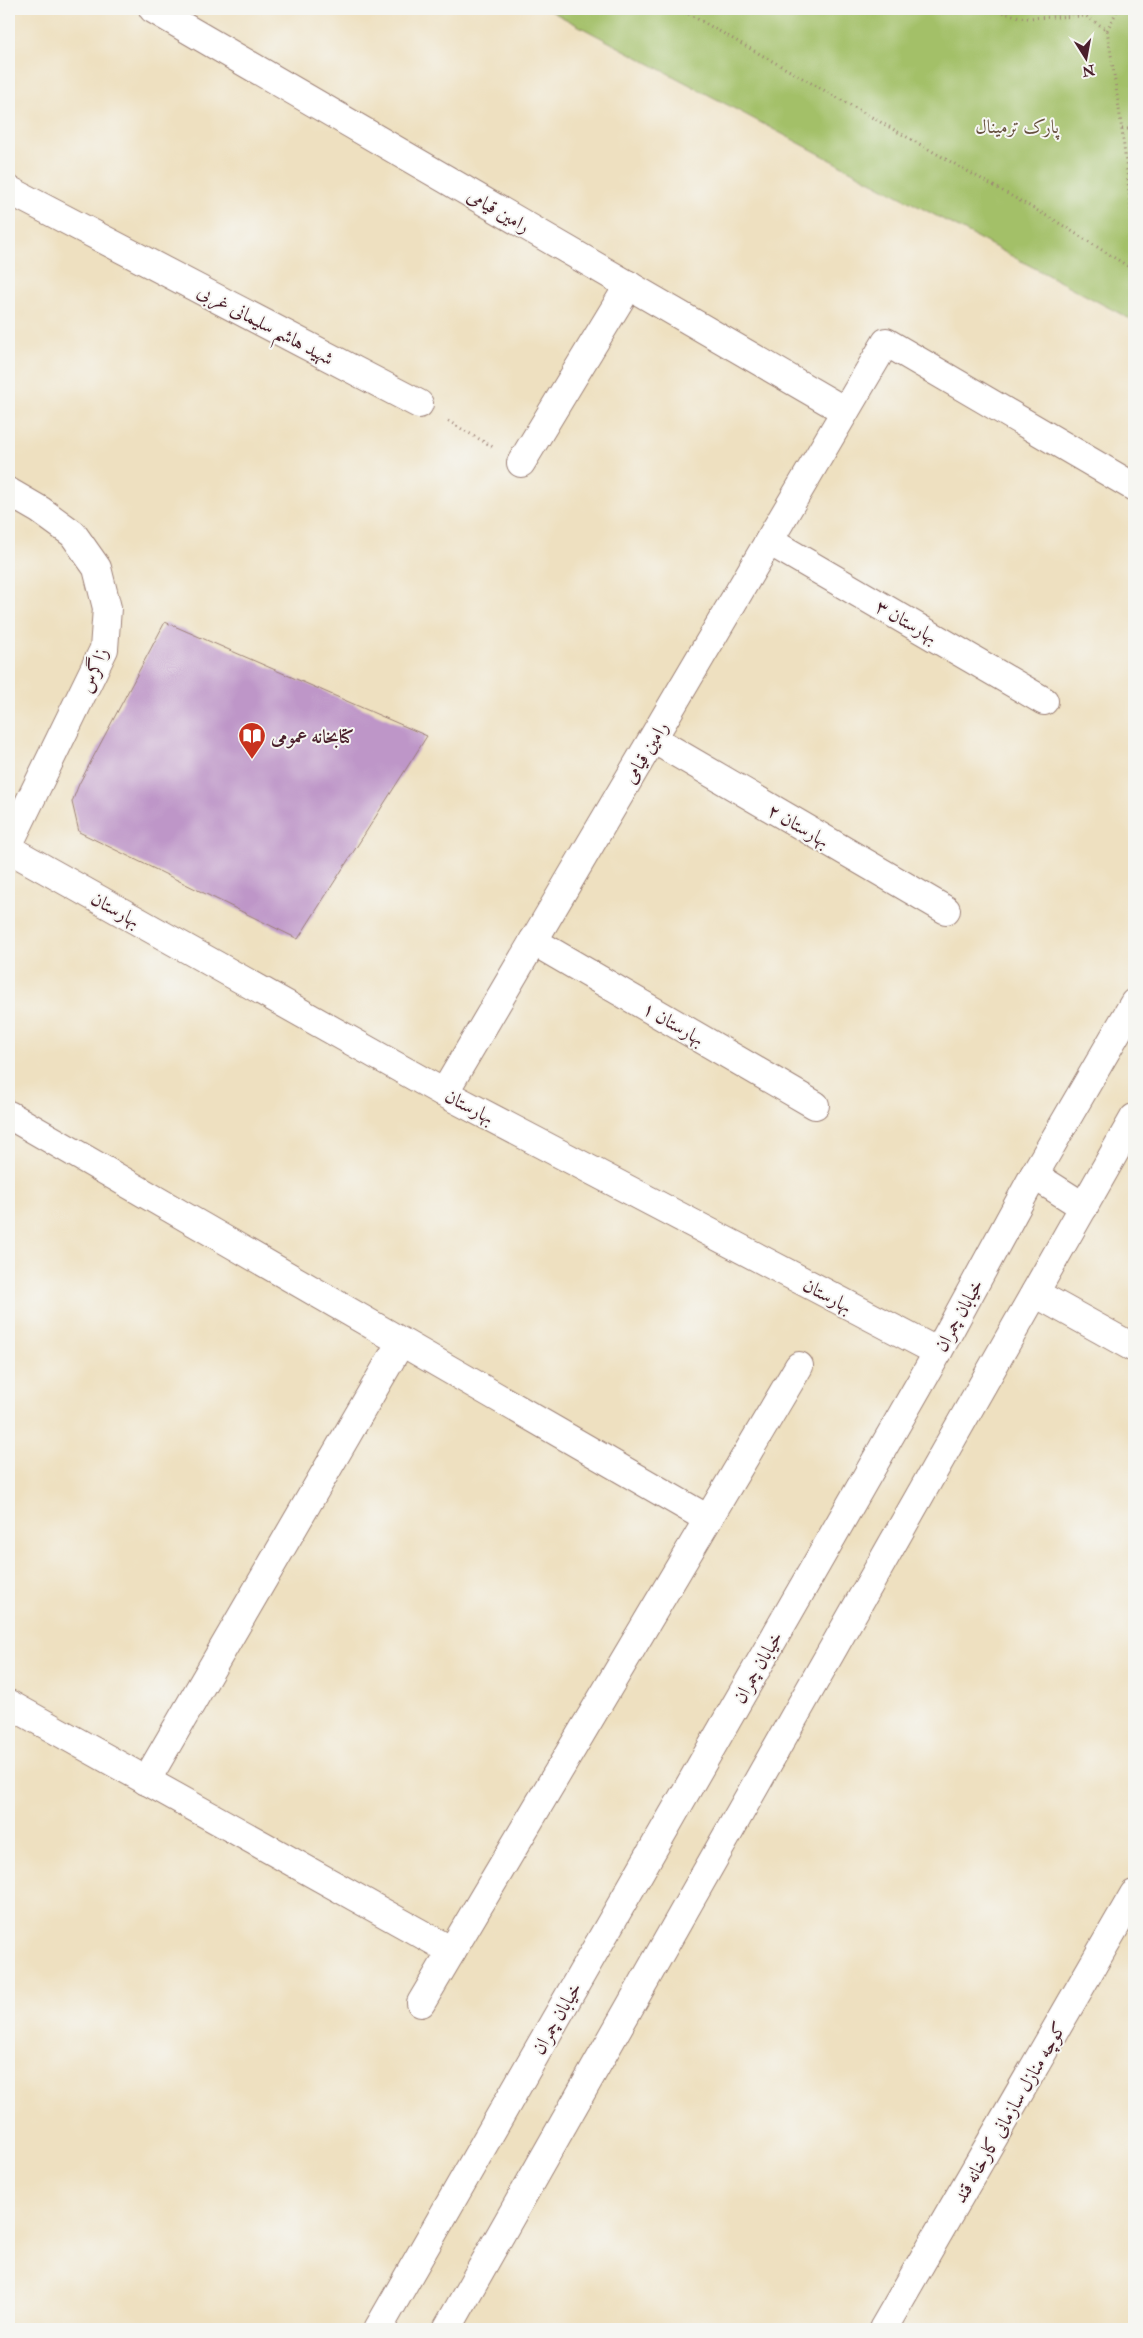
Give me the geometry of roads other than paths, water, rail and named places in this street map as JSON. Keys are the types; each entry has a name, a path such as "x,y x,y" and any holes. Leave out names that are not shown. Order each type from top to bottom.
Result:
{"street":[{"name":"رامین قیامی","path":"153,9 845,411"},
{"name":"شهید هاشم سلیمانی غربی","path":"9,190 419,404"},
{"path":"521,464 629,285"},
{"name":"رامین قیامی","path":"444,1093 886,342 1134,487"},
{"name":"زاگرس","path":"9,492 40,510 73,534 97,568 107,608 104,649 9,844"},
{"name":"بهارستان ۳","path":"769,541 1044,701"},
{"name":"بهارستان ۲","path":"653,739 946,910"},
{"name":"بهارستان","path":"9,849 444,1093 938,1352"},
{"name":"بهارستان ۱","path":"533,941 815,1105"},
{"name":"خیابان چمران","path":"378,2329 938,1352 1034,1175 1134,1003"},
{"path":"9,1115 708,1519"},
{"path":"447,2329 1134,1118"},
{"path":"1034,1175 1084,1207"},
{"path":"1035,1293 1134,1348"},
{"path":"146,1781 401,1342"},
{"path":"421,2003 799,1366"},
{"path":"9,1704 452,1951"},
{"name":"کوچه منازل سازمانی کارخانه قند","path":"883,2329 1134,1894"}],"place":[{"name":"کتابخانه عمومی","path":"252,760"}],"park label":[{"name":"پارک ترمینال","path":"1017,126"}]}
